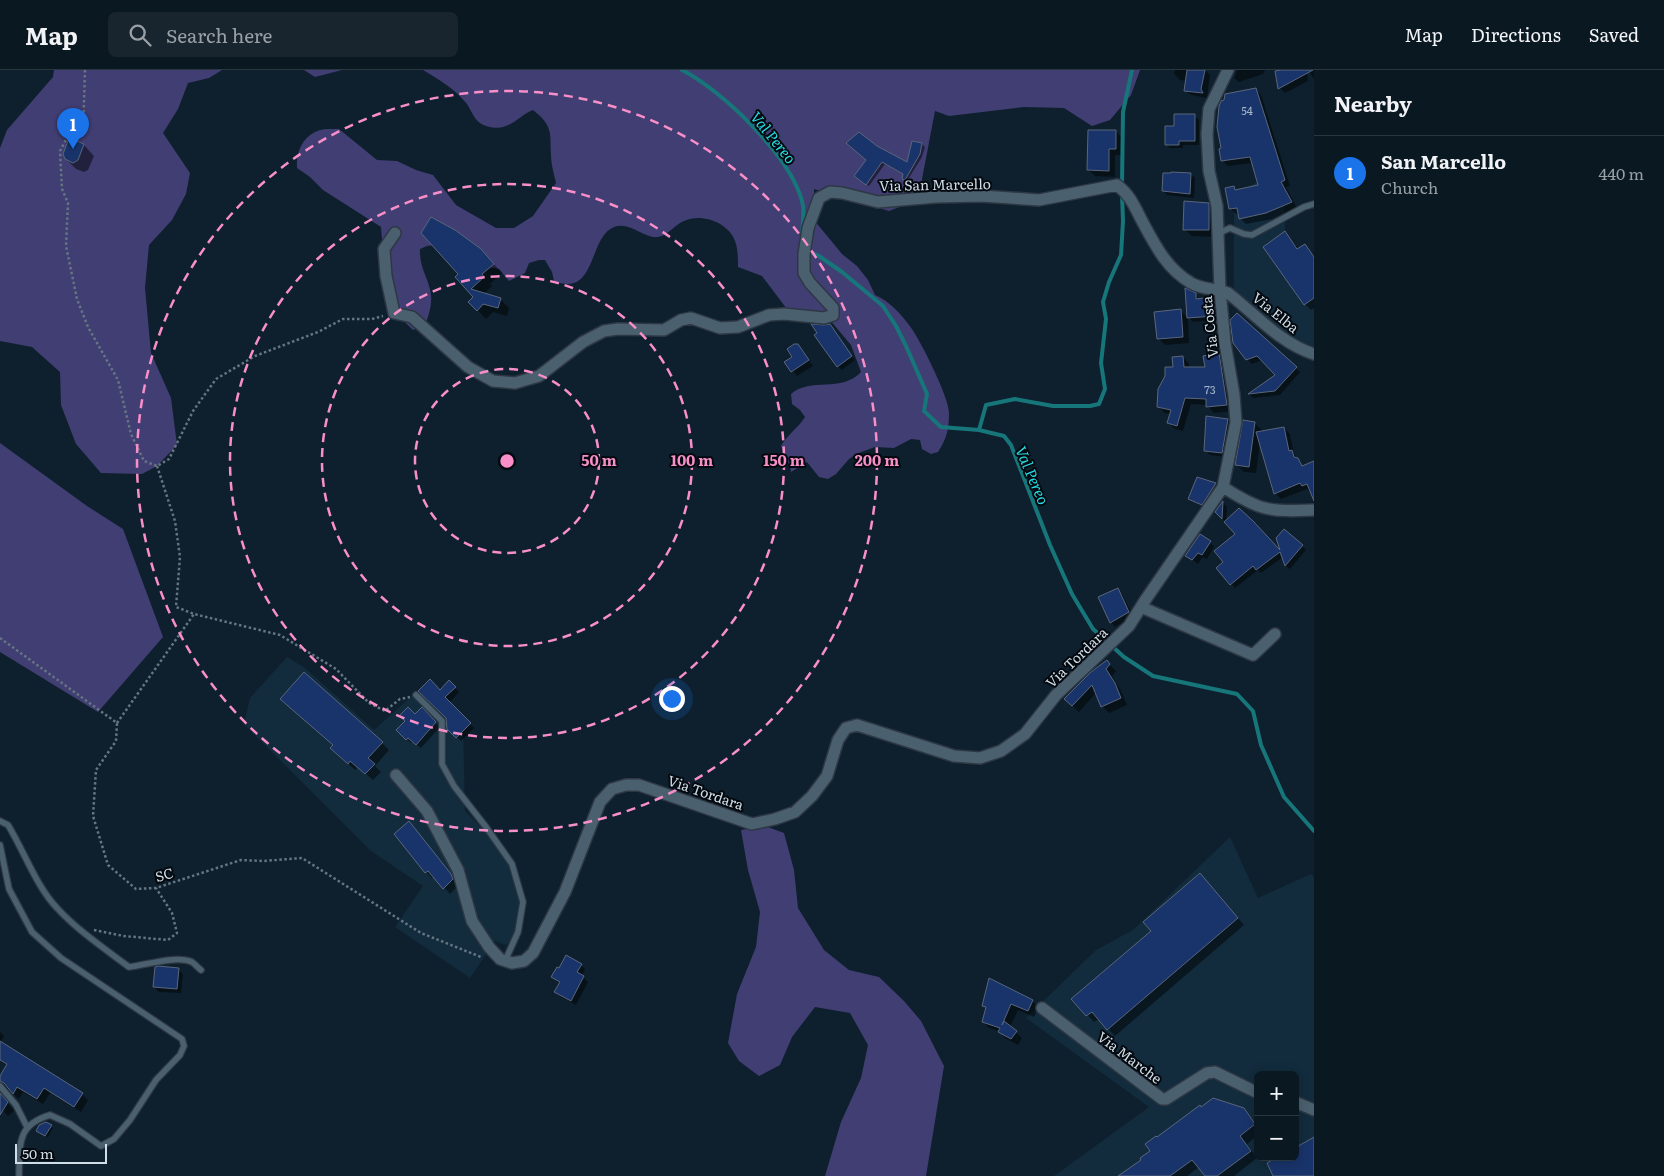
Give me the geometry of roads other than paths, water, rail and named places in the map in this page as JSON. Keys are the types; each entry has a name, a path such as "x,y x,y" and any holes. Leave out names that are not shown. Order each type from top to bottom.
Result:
{"street":[{"name":"Via Costa","path":"1223,487 1236,422 1234,395 1225,343 1220,290 1217,206 1209,172 1207,134 1209,109 1228,70"},
{"name":"Via San Marcello","path":"395,233 384,249 386,276 394,313 412,317 468,367 493,381 515,383 539,376 583,342 604,331 618,329 664,330 681,320 691,318 720,328 738,327 769,316 784,314 824,318 833,315 833,308 804,273 804,254 808,228 820,198 830,192 878,202 936,196 982,196 1039,200 1117,185 1128,193 1153,241 1172,269 1192,284 1204,289 1220,290"},
{"name":"Via Elba","path":"1220,290 1235,298 1282,338 1300,350 1314,354"},
{"path":"1223,487 1246,502 1264,509 1284,511 1314,510"},
{"name":"Via Tordara","path":"503,960 512,963 524,961 533,953 565,892 600,802 612,788 626,785 639,786 752,824 795,812 812,796 827,776 838,740 846,728 857,725 954,756 980,758 1001,751 1025,734 1056,695 1130,626 1223,487"},
{"path":"1141,607 1254,655 1275,634"},
{"path":"396,775 427,811 458,870 472,922 489,947 503,960"},
{"name":"Via Marche","path":"1042,1008 1162,1100 1207,1073 1215,1072 1254,1092"},
{"path":"1299,1104 1314,1110"}],"lane":[{"path":"1219,233 1230,228 1252,235 1304,207 1314,204"},
{"path":"416,695 442,720 442,764 454,786 512,864 523,902 518,932 503,960"},
{"path":"0,821 8,824 43,888 57,908 102,947 129,967 168,959 192,962 201,970"},
{"path":"0,845 9,889 32,932 61,958 182,1039 184,1046 180,1055 156,1080 130,1120 114,1139 100,1146 70,1124 50,1115 36,1119 27,1127 20,1144 20,1176"},
{"path":"0,1086 16,1105 27,1127"}],"waterway":[{"name":"Val Pereo","path":"682,70 716,93 735,109 770,145 795,183 802,201 804,213 802,232"},
{"path":"1122,184 1123,112 1132,70"},
{"path":"979,430 986,405 1015,399 1053,406 1090,406 1099,404 1105,389 1101,363 1106,319 1103,302 1109,282 1121,255 1122,194"},
{"name":"Val Pereo","path":"806,250 819,256 842,272 883,306 896,326 927,394 924,411 941,427 979,430 1004,436 1011,445 1050,545 1072,594 1093,629 1124,657 1153,676 1237,694 1253,711 1261,745 1284,797 1314,831"}],"place":[{"name":"San Marcello","path":"73,149"}]}
